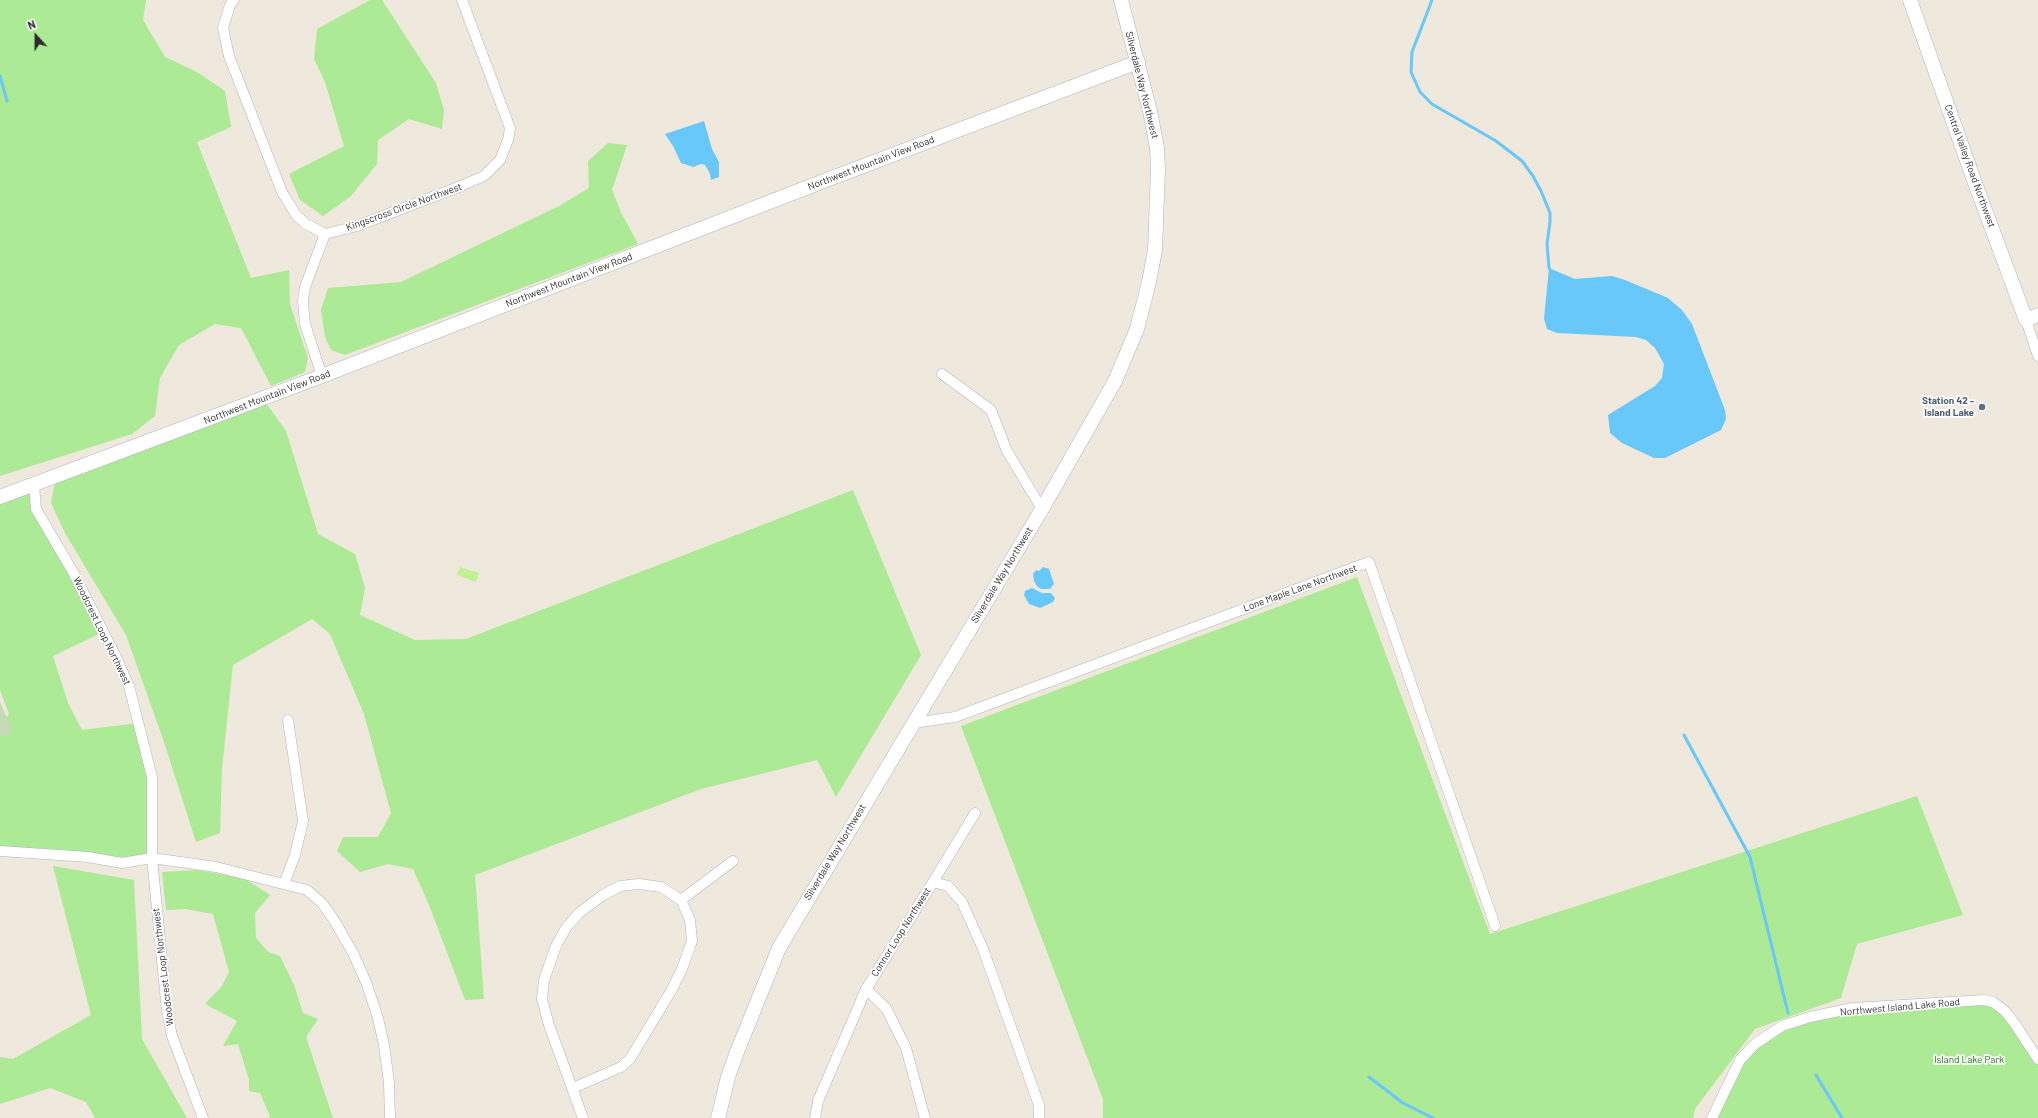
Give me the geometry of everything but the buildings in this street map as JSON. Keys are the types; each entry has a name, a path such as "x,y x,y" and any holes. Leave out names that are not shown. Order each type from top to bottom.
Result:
{"main road":[{"name":"Silverdale Way Northwest","path":"718,1118 728,1077 779,948 1042,509 1123,363 1137,329 1149,282 1157,221 1158,169 1154,130 1138,62 1121,0"},
{"name":"Central Valley Road Northwest","path":"1910,0 1975,183 2032,318"},
{"name":"Northwest Mountain View Road","path":"0,497 322,376 836,176 1138,62"}],"street":[{"path":"234,0 230,5 223,28 229,56 282,192 296,215 306,224 325,234 305,287 302,301 305,324 322,376"},
{"name":"Kingscross Circle Northwest","path":"325,234 357,226 461,186 484,176 500,160 508,140 510,128 462,0"},
{"path":"2032,318 2038,356"},
{"path":"942,374 991,410 1007,451 1042,509"},
{"name":"Woodcrest Loop Northwest","path":"34,485 36,509 73,572 129,686 152,777 152,858 161,951 172,1036 203,1118"},
{"name":"Lone Maple Lane Northwest","path":"913,723 955,717 1369,562 1496,926"},
{"path":"284,884 295,855 303,821 288,720"},
{"path":"933,882 975,813"},
{"path":"0,851 88,857 122,863 152,858 216,867 307,890 322,903 334,920 353,953 378,1018 384,1045 389,1083 390,1118"},
{"path":"681,900 733,861"},
{"name":"Connor Loop Northwest","path":"815,1118 818,1100 866,989 933,882 948,886 962,902 983,949 1039,1106 1039,1118"},
{"path":"573,1088 621,1067 630,1059 671,991 682,969 692,941 690,920 681,900 661,887 639,884 620,886 603,895 579,913 566,928 556,946 544,980 542,999 549,1025 583,1118"},
{"path":"866,989 886,1008 906,1048 925,1118"},
{"name":"Northwest Island Lake Road","path":"1712,1118 1740,1060 1755,1044 1782,1026 1810,1017 1853,1008 1984,1000 1993,1002 2005,1011 2038,1059"}],"green space":[{"path":"0,0 146,0 143,20 165,57 197,72 225,91 231,127 197,142 251,278 289,270 290,304 308,358 305,372 271,386 241,328 215,324 179,345 160,378 155,416 132,434 0,476"},
{"path":"370,0 382,0 436,83 444,110 442,129 409,119 378,140 377,164 351,196 323,216 300,200 289,174 344,146 325,82 314,59 317,29"},
{"path":"608,143 627,145 612,190 621,212 638,244 345,355 331,350 325,337 321,310 328,288 401,282 559,206 589,188 588,161"},
{"path":"264,400 286,431 318,534 355,554 365,588 360,615 415,640 466,639 853,490 921,655 836,797 817,760 701,789 475,875 484,999 465,1000 429,905 413,869 388,864 360,872 337,851 343,837 378,837 391,813 364,714 330,634 312,619 233,665 222,768 220,833 196,842 163,739 126,635 65,533 51,503 56,477"},
{"path":"34,485 36,509 99,634 53,656 68,703 82,730 139,723 152,777 152,858 122,863 0,851 0,725 9,714 0,690 0,497"},
{"path":"460,567 479,573 476,582 457,575"},
{"path":"1357,577 1490,934 1917,796 1963,915 1857,944 1841,998 1755,1029 1695,1109 1693,1118 1103,1118 1103,1099 961,726"},
{"path":"0,702 13,733 0,738"},
{"path":"53,866 134,880 142,1039 187,1118 95,1118 86,1102 50,1088 0,1104 0,1057 13,1059 91,1015"},
{"path":"197,870 244,878 270,895 255,913 256,938 268,952 280,956 294,985 303,1013 318,1019 306,1037 333,1118 269,1118 270,1116 260,1093 249,1091 249,1080 238,1044 223,1046 237,1021 205,1004 222,986 229,972 213,914 185,909 166,910 162,872"},
{"name":"Island Lake Park","path":"1993,1002 2038,1059 2038,1118 1712,1118 1740,1060 1782,1026 1853,1008"}],"water":[{"path":"704,121 712,149 719,162 719,177 711,180 710,174 705,165 701,164 693,167 681,163 673,146 665,134"},
{"path":"1549,268 1575,279 1612,276 1625,280 1668,298 1682,310 1692,324 1725,410 1726,419 1721,430 1665,458 1654,458 1622,443 1610,433 1608,415 1655,386 1662,378 1664,364 1655,348 1646,340 1636,337 1557,333 1547,329 1544,319"},
{"path":"1043,567 1049,569 1054,584 1050,589 1041,589 1034,581 1033,574 1036,570 1039,571"},
{"path":"1032,588 1042,593 1051,593 1055,598 1053,602 1040,608 1029,604 1024,595 1025,591"}],"waterway":[{"path":"1432,0 1412,52 1411,72 1420,92 1432,104 1496,141 1522,161 1533,176 1550,213 1547,244 1549,268"},
{"path":"0,76 7,101"},
{"path":"1684,735 1750,857 1788,1013"},
{"path":"1816,1075 1842,1118"},
{"path":"1369,1077 1403,1103 1433,1118"}],"place":[{"name":"Station 42 - Island Lake","path":"1982,407"}]}
